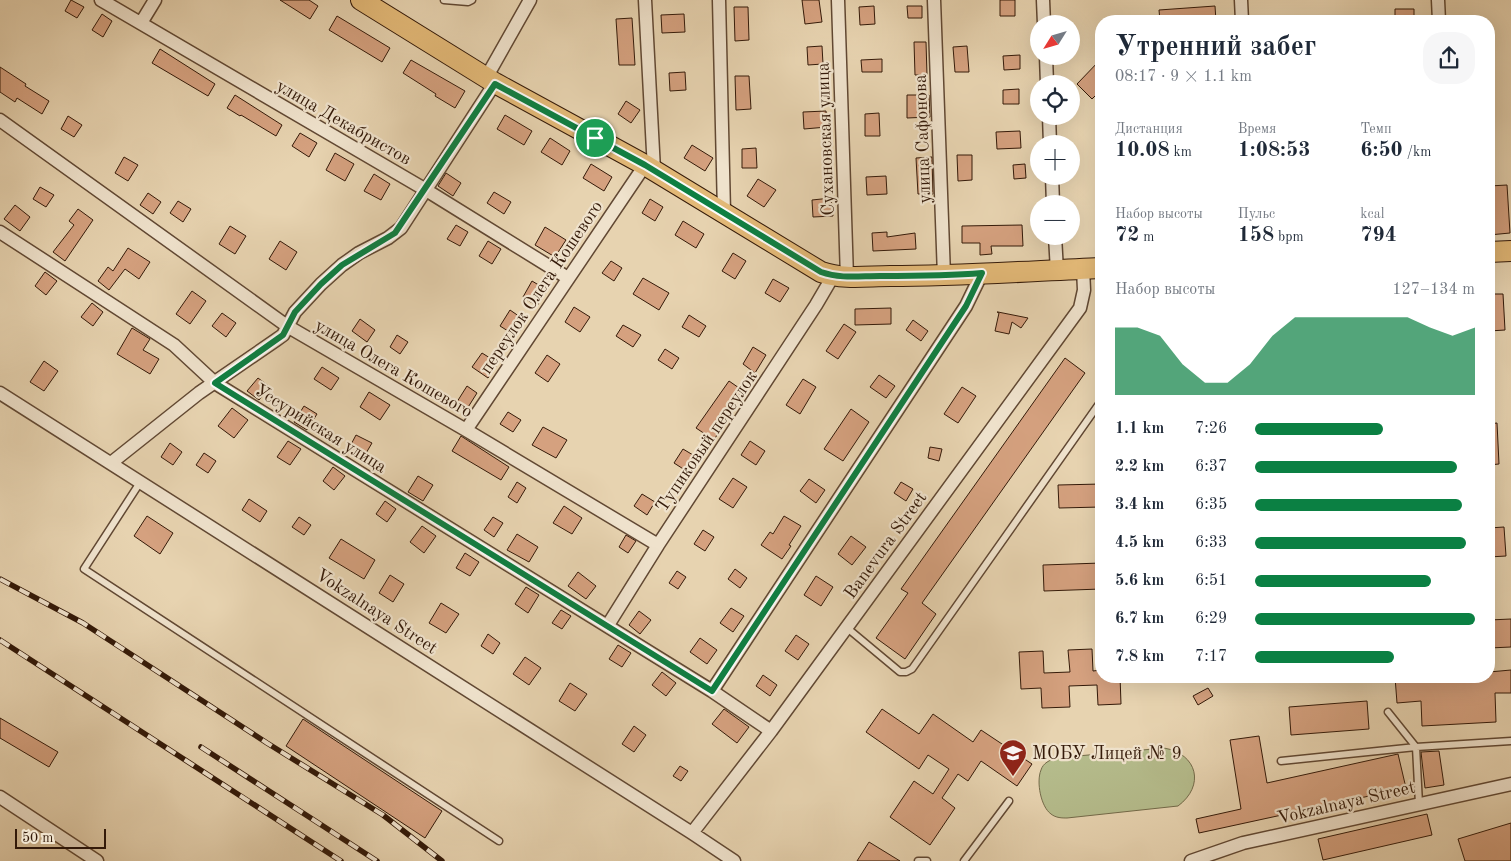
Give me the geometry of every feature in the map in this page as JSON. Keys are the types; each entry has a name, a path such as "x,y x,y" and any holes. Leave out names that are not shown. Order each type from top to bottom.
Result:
{"main road":[{"path":"361,0 490,81 649,168 821,272 840,277 944,276 1092,269"},
{"path":"1495,252 1511,251"}],"street":[{"name":"улица Декабристов","path":"101,0 426,190 568,278"},
{"path":"141,24 155,0"},
{"path":"111,463 199,393 283,335 295,312 321,284 342,265 395,233 426,190 490,81 530,0"},
{"path":"646,0 649,168"},
{"path":"719,0 724,212"},
{"name":"Сухановская улица","path":"838,0 840,277"},
{"name":"улица Сафонова","path":"934,0 944,276"},
{"path":"1043,0 1044,15"},
{"path":"1242,0 1242,15"},
{"path":"1438,0 1439,15"},
{"name":"улица Олега Кошевого","path":"0,120 287,326 658,544"},
{"name":"переулок Олега Кошевого","path":"466,430 568,278 649,168"},
{"name":"Уссурийская улица","path":"0,232 174,345 215,383 608,625 771,731"},
{"path":"1056,245 1057,271"},
{"name":"Banevura Street","path":"692,833 771,731 1080,308 1092,269"},
{"path":"712,691 966,306 982,273"},
{"name":"Тупиковый переулок","path":"608,625 658,544 816,305 840,277"},
{"name":"Vokzalnaya Street","path":"0,393 141,481 734,861"},
{"name":"Vokzalnaya Street","path":"1192,861 1243,843 1511,784"},
{"path":"0,797 97,861"}],"lane":[{"path":"444,0 468,2 472,0"},
{"path":"846,628 900,672 912,669 1095,410"},
{"path":"141,481 84,569 499,841"},
{"path":"1388,712 1416,747 1419,804"},
{"path":"1281,762 1416,747 1511,741"},
{"path":"964,861 1009,801"},
{"path":"918,861 927,861"}],"green space":[{"path":"1164,748 1175,751 1184,757 1194,772 1192,789 1187,798 1178,806 1067,818 1053,815 1047,811 1042,800 1039,781 1043,765 1047,762 1056,758"}],"building":[{"path":"71,0 84,7 77,18 65,11"},
{"path":"280,0 309,0 318,6 310,19"},
{"path":"802,0 819,0 822,22 805,24"},
{"path":"1000,0 1015,0 1015,16 1000,16"},
{"path":"874,6 875,24 860,25 859,7"},
{"path":"907,6 922,6 922,18 908,18"},
{"path":"1215,6 1216,15 1159,15 1159,10"},
{"path":"734,7 748,7 749,40 735,41"},
{"path":"1395,9 1414,9 1414,15 1395,15"},
{"path":"102,14 112,21 103,37 92,30"},
{"path":"684,14 685,32 662,33 661,15"},
{"path":"337,16 390,48 382,62 329,30"},
{"path":"632,18 635,65 619,65 616,19"},
{"path":"914,42 926,42 927,75 915,75"},
{"path":"822,46 823,64 808,65 807,47"},
{"path":"967,46 969,72 955,72 953,47"},
{"path":"160,49 215,84 208,96 152,63"},
{"path":"1020,55 1020,69 1004,70 1003,56"},
{"path":"882,59 882,72 862,72 861,60"},
{"path":"411,60 465,91 455,108 403,73"},
{"path":"1095,65 1095,96 1092,99 1080,87 1080,81"},
{"path":"0,67 49,101 42,114 17,98 15,102 0,92"},
{"path":"685,72 686,90 670,91 669,73"},
{"path":"735,76 749,76 751,109 736,110"},
{"path":"1019,89 1019,104 1003,104 1003,90"},
{"path":"235,95 282,125 276,136 227,108"},
{"path":"907,95 929,95 930,117 907,118"},
{"path":"626,101 640,110 631,123 618,114"},
{"path":"826,111 827,127 804,129 803,112"},
{"path":"879,113 880,136 865,136 865,114"},
{"path":"505,115 532,131 524,145 497,129"},
{"path":"68,116 82,125 74,137 61,129"},
{"path":"1020,131 1021,148 997,149 996,132"},
{"path":"300,133 317,143 309,157 292,146"},
{"path":"550,138 570,151 562,165 541,152"},
{"path":"692,145 713,158 705,171 684,158"},
{"path":"756,148 757,168 742,168 742,149"},
{"path":"335,153 354,164 345,181 326,170"},
{"path":"957,155 972,155 972,180 958,181"},
{"path":"124,157 138,165 128,181 115,173"},
{"path":"932,157 933,194 918,194 916,158"},
{"path":"591,164 612,177 604,191 583,178"},
{"path":"1025,164 1026,178 1014,179 1013,165"},
{"path":"446,173 461,183 453,196 438,186"},
{"path":"374,174 390,184 381,200 364,191"},
{"path":"886,176 887,194 867,195 866,177"},
{"path":"758,179 776,190 764,207 747,196"},
{"path":"1507,185 1510,233 1495,234 1495,186"},
{"path":"40,187 54,195 46,207 33,199"},
{"path":"494,192 511,202 504,214 487,203"},
{"path":"148,193 161,202 153,214 140,205"},
{"path":"831,198 833,216 813,217 812,200"},
{"path":"650,199 663,207 655,221 642,213"},
{"path":"178,201 191,209 183,222 170,213"},
{"path":"15,205 30,217 20,231 4,219"},
{"path":"78,209 93,220 65,261 53,252 74,225 69,221"},
{"path":"683,221 704,234 696,248 675,235"},
{"path":"456,225 468,232 460,246 447,239"},
{"path":"1022,225 1023,246 991,246 992,254 980,255 980,243 962,243 962,226"},
{"path":"230,226 246,236 235,254 219,244"},
{"path":"545,227 566,240 555,257 535,245"},
{"path":"887,232 887,237 915,233 916,249 873,251 872,233"},
{"path":"280,241 297,252 286,270 269,259"},
{"path":"488,241 501,249 492,264 479,256"},
{"path":"128,248 150,262 139,279 125,269 109,290 98,281 108,267 113,271"},
{"path":"733,253 746,261 735,279 722,271"},
{"path":"611,261 622,268 614,281 602,273"},
{"path":"45,272 57,281 46,295 35,286"},
{"path":"643,278 669,293 659,310 633,294"},
{"path":"773,279 789,288 780,302 765,293"},
{"path":"532,281 547,290 537,306 523,297"},
{"path":"192,291 206,301 190,324 176,314"},
{"path":"1495,294 1503,294 1505,330 1495,331"},
{"path":"92,303 103,312 93,326 81,317"},
{"path":"574,307 590,317 580,332 565,322"},
{"path":"891,308 891,324 855,325 855,309"},
{"path":"510,310 526,321 516,336 500,326"},
{"path":"997,312 1028,318 1021,328 1012,322 1009,334 995,331 999,313"},
{"path":"222,313 236,323 226,337 212,326"},
{"path":"689,315 706,326 699,337 682,327"},
{"path":"360,319 375,330 367,342 352,331"},
{"path":"913,320 928,331 921,341 906,330"},
{"path":"844,324 856,332 838,359 826,351"},
{"path":"623,325 641,335 633,347 616,336"},
{"path":"132,328 150,339 143,350 159,359 150,374 117,354"},
{"path":"397,335 408,342 400,354 390,347"},
{"path":"753,347 766,355 755,373 743,364"},
{"path":"665,349 679,358 672,369 658,360"},
{"path":"482,353 498,363 488,378 472,367"},
{"path":"547,355 560,364 548,382 535,373"},
{"path":"1065,358 1085,373 922,603 936,614 905,659 876,638 908,593 901,589"},
{"path":"44,361 58,371 44,391 30,382"},
{"path":"322,367 339,378 331,390 314,379"},
{"path":"879,375 895,386 886,398 870,387"},
{"path":"258,378 270,387 259,400 247,391"},
{"path":"803,379 816,387 800,414 786,405"},
{"path":"729,381 742,390 724,419 726,420 714,440 696,428"},
{"path":"467,386 477,393 465,412 455,405"},
{"path":"962,387 976,396 958,423 944,414"},
{"path":"369,392 390,405 380,420 360,407"},
{"path":"304,406 317,414 307,430 294,422"},
{"path":"232,408 248,420 234,438 218,426"},
{"path":"851,409 869,422 843,461 824,449"},
{"path":"508,412 521,420 513,432 500,424"},
{"path":"1495,423 1497,423 1499,464 1495,464"},
{"path":"543,427 567,440 556,458 532,445"},
{"path":"356,435 372,443 362,460 347,452"},
{"path":"461,436 509,467 501,480 452,451"},
{"path":"288,441 301,449 290,465 277,457"},
{"path":"750,441 765,451 756,465 741,455"},
{"path":"170,443 182,452 173,465 161,457"},
{"path":"930,447 942,449 939,461 928,458"},
{"path":"683,449 698,458 688,472 674,463"},
{"path":"204,453 216,461 208,473 196,465"},
{"path":"333,467 345,476 334,490 323,481"},
{"path":"418,476 433,485 423,501 408,492"},
{"path":"733,478 747,487 733,508 719,499"},
{"path":"809,479 825,490 816,503 800,491"},
{"path":"517,482 526,488 517,503 508,497"},
{"path":"901,482 913,489 906,501 894,493"},
{"path":"1095,484 1095,507 1059,508 1058,485"},
{"path":"642,494 655,502 647,515 634,506"},
{"path":"249,499 267,511 260,522 242,510"},
{"path":"385,501 396,509 387,522 376,514"},
{"path":"564,506 582,518 572,534 553,523"},
{"path":"147,516 173,533 160,554 134,536"},
{"path":"784,516 801,526 782,559 761,545 770,532 773,534"},
{"path":"299,517 311,525 304,535 292,527"},
{"path":"493,517 503,523 494,537 484,530"},
{"path":"422,526 436,536 424,553 410,542"},
{"path":"1504,527 1506,556 1495,557 1495,528"},
{"path":"703,530 714,537 705,551 694,544"},
{"path":"517,534 538,547 529,562 507,550"},
{"path":"626,535 636,541 628,553 619,547"},
{"path":"851,536 866,547 852,565 838,554"},
{"path":"341,539 375,560 364,579 329,558"},
{"path":"465,553 479,562 470,576 456,568"},
{"path":"1095,563 1095,589 1044,591 1043,565"},
{"path":"735,569 747,578 740,588 728,579"},
{"path":"677,571 686,577 678,589 669,583"},
{"path":"578,572 596,586 586,599 568,586"},
{"path":"390,575 404,584 393,602 379,593"},
{"path":"816,576 833,587 821,606 804,595"},
{"path":"526,587 539,595 528,613 515,604"},
{"path":"441,603 459,614 446,633 429,623"},
{"path":"731,608 744,616 733,632 720,623"},
{"path":"561,610 571,616 562,629 552,623"},
{"path":"639,611 651,620 640,634 629,625"},
{"path":"1511,619 1511,647 1495,648 1495,620"},
{"path":"488,634 500,643 493,654 481,646"},
{"path":"796,635 809,644 798,660 785,651"},
{"path":"700,638 717,650 707,664 690,652"},
{"path":"618,645 631,653 622,667 609,659"},
{"path":"1092,649 1095,683 1120,683 1121,704 1098,705 1097,685 1069,686 1070,707 1042,708 1041,688 1021,689 1019,652 1043,651 1044,673 1070,672 1068,650"},
{"path":"525,657 541,668 529,685 513,674"},
{"path":"1511,670 1511,693 1495,693 1496,722 1422,726 1421,701 1397,703 1395,683 1495,683 1495,671"},
{"path":"662,672 676,683 666,696 652,685"},
{"path":"763,675 777,685 770,696 756,686"},
{"path":"570,683 587,694 575,711 559,701"},
{"path":"1208,688 1213,696 1198,705 1193,696"},
{"path":"1367,701 1369,729 1291,735 1289,707"},
{"path":"724,709 749,727 737,743 712,724"},
{"name":"МОБУ Лицей № 9","path":"882,709 919,734 933,714 973,742 981,730 1032,764 1017,786 981,761 968,781 958,774 942,798 955,808 930,845 890,817 914,781 933,794 949,769 928,755 919,769 866,732"},
{"path":"0,718 58,752 49,767 0,738"},
{"path":"303,719 442,811 425,838 286,746"},
{"path":"634,726 646,735 634,752 622,744"},
{"path":"1259,736 1267,783 1398,754 1406,788 1199,833 1196,819 1241,809 1230,740"},
{"path":"1439,751 1444,785 1425,788 1421,752"},
{"path":"680,766 688,771 681,781 673,776"},
{"path":"1427,814 1432,835 1323,860 1318,839"},
{"path":"1511,823 1511,861 1465,861 1458,839"},
{"path":"869,842 900,861 857,861"}],"railway":[{"path":"0,579 83,623 267,743 383,815 442,861"},
{"path":"0,640 341,861"},
{"path":"201,747 377,861"}],"place":[{"name":"МОБУ Лицей № 9","path":"1013,777"}],"route":[{"path":"495,84 595,138 645,165 821,272 847,278 863,276 944,276 982,273 966,306 712,691 215,383 283,335 290,318 295,312 342,265 359,253 388,238 400,228 495,84"}]}
